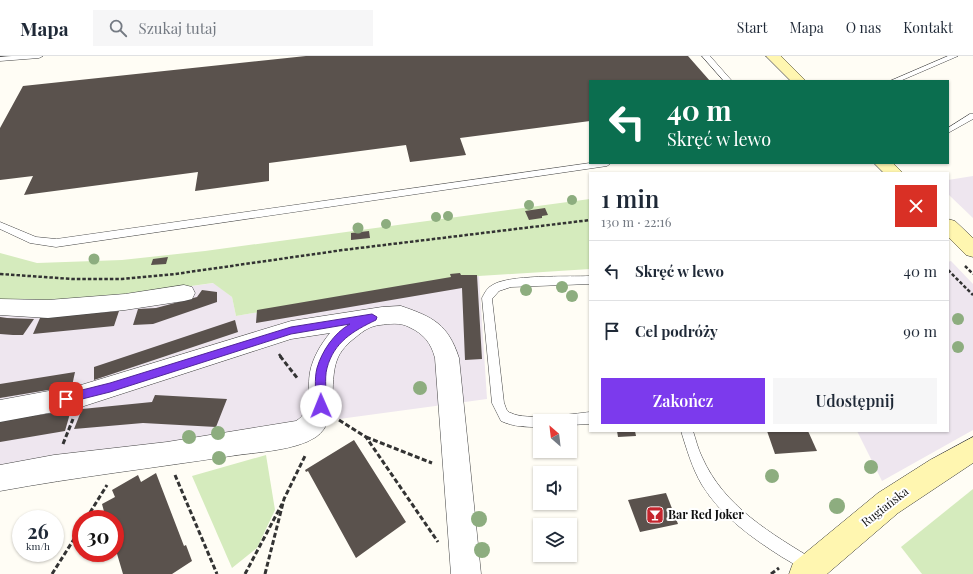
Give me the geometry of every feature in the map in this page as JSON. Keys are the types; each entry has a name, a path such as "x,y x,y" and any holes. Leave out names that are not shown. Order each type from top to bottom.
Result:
{"street":[{"path":"773,56 798,80"},
{"path":"884,164 893,172"},
{"path":"949,227 968,245"},
{"path":"0,307 48,309 125,302 184,293"},
{"path":"0,411 81,396 291,330 372,317 401,315 416,320 427,326 437,335 444,348 447,358 466,574"},
{"path":"0,478 54,468 167,454 282,436 298,432 310,426 320,409 322,369 331,348 346,331 372,317"},
{"name":"Rugiańska","path":"808,570 904,491 973,449"}],"lane":[{"path":"0,59 39,56"},
{"path":"706,56 727,80"},
{"path":"896,80 954,56"},
{"path":"949,130 973,116"},
{"path":"0,225 33,241 47,244 600,164"},
{"path":"589,280 511,283 495,288 487,298 498,403 500,411 505,417 520,422 589,418"},
{"path":"687,432 698,463 706,478 728,508 744,523 808,570"}],"path":[{"path":"0,274 73,280 122,279 589,220"},
{"path":"949,271 973,295"},
{"path":"267,338 320,409 366,436 456,473"},
{"path":"366,436 442,548"},
{"path":"246,574 308,449"},
{"path":"167,454 217,574"},
{"path":"92,510 123,460"},
{"path":"265,574 284,500"},
{"path":"52,574 72,542"}],"shaded area":[{"path":"973,176 973,218 949,195 949,180"},
{"path":"951,261 973,284 973,430 882,481 858,432 949,432 949,262"},
{"path":"479,276 487,399 0,465 0,302 53,305 214,283 232,297 236,316 463,277"}],"green space":[{"path":"589,199 589,269 463,277 236,316 232,297 213,283 53,305 0,302 0,253 37,263 122,260 205,251"},
{"path":"266,455 275,510 257,548 232,568 192,476"},
{"path":"973,489 973,574 922,574 901,547"}],"building":[{"path":"306,56 688,56 709,80 589,80 589,121 460,138 466,155 410,162 406,145 269,163 269,181 195,191 198,172 24,195 33,176 0,180 0,128 23,86"},
{"path":"545,208 548,215 542,216 542,218 529,220 525,211"},
{"path":"369,231 370,238 351,240 351,233"},
{"path":"168,257 166,264 151,265 153,259"},
{"path":"460,273 461,275 477,275 482,359 465,360 462,288 256,323 257,310 451,277 450,274"},
{"path":"202,290 217,292 217,302 153,324 133,325 138,309 156,308 197,297"},
{"path":"119,311 114,326 33,334 40,318"},
{"path":"0,317 34,319 23,335 13,335 0,334"},
{"path":"235,320 238,332 94,380 94,367"},
{"path":"75,372 72,386 0,398 0,384"},
{"path":"155,395 227,399 216,427 143,423 74,429 82,409 152,402"},
{"path":"71,410 65,431 0,442 0,421"},
{"path":"617,432 635,432 636,436 618,437"},
{"path":"767,432 808,432 817,451 775,454"},
{"path":"354,440 406,522 356,558 308,471 306,472 305,470"},
{"path":"156,473 184,546 186,545 192,561 172,574 123,574 119,562 124,562 124,510 104,510 102,504 115,497 112,490 138,475 141,482"},
{"path":"666,493 678,524 640,532 628,500"}],"place":[{"name":"Bar Red Joker","path":"655,515"}],"route":[{"path":"66,399 110,388 291,330 372,317 354,325 346,331 331,348 322,369 321,406"}]}
